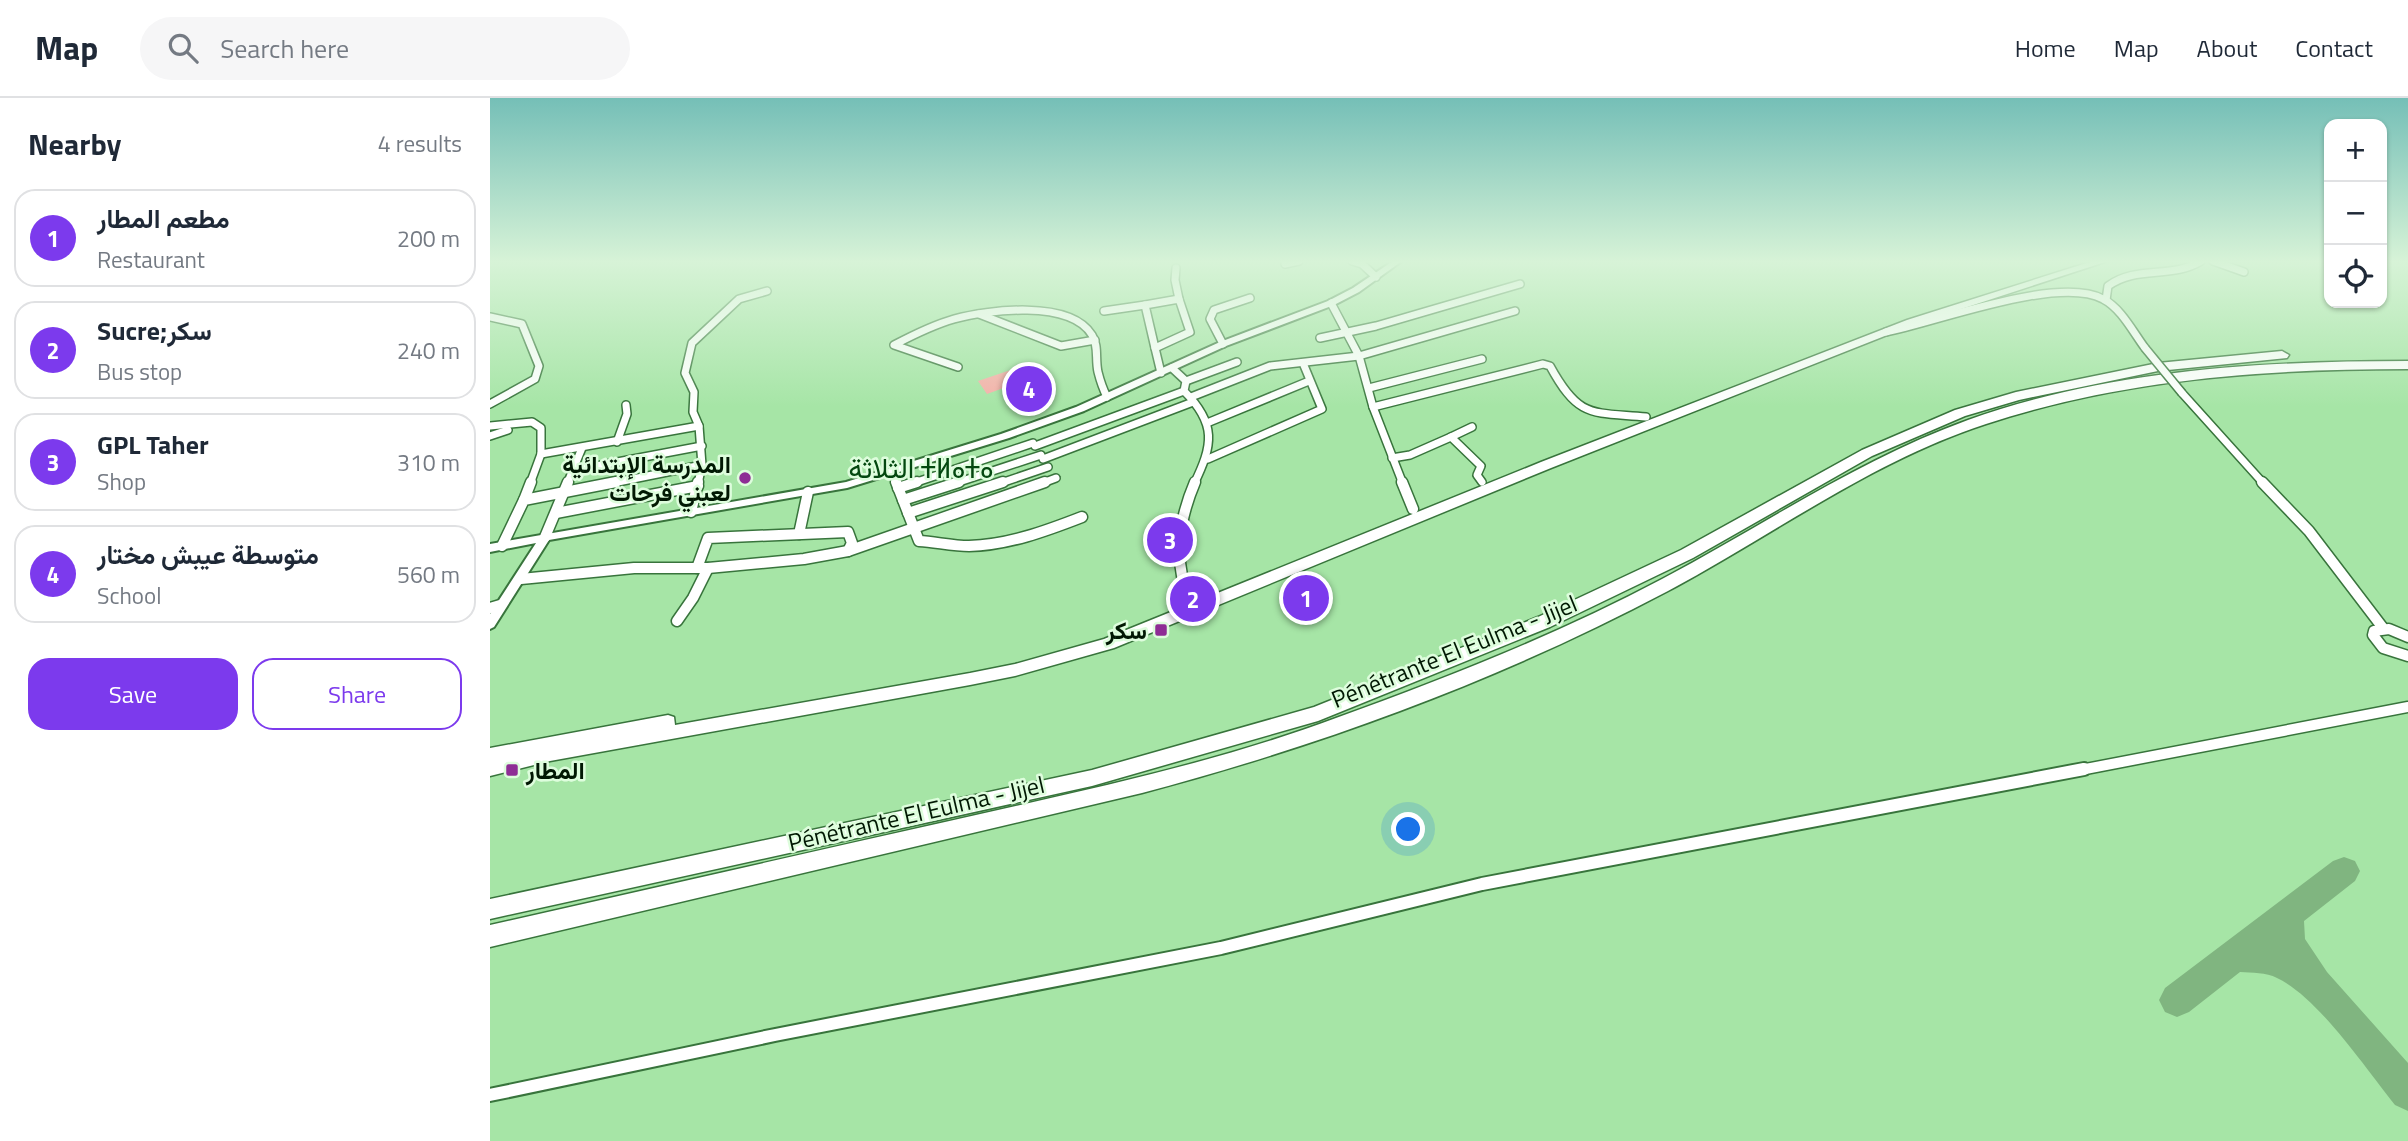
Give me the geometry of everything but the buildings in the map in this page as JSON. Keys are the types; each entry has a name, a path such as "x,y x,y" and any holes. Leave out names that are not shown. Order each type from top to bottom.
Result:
{"highway":[{"path":"490,755 998,665 1088,641 1190,602 1413,509 1926,310"},
{"path":"490,769 550,754 970,679 1097,648 1195,611 1536,469 1882,333 1954,310"},
{"name":"Pénétrante El Eulma - Jijel","path":"490,909 1092,778 1318,713 1556,616 1687,554 1867,453 1911,432 2016,396 2105,377 2217,359 2295,354 2408,356"},
{"name":"Pénétrante El Eulma - Jijel","path":"490,936 1090,798 1329,729 1553,639 1661,587 1881,462 1981,421 2099,391 2228,371 2351,364 2408,365"}],"street":[{"path":"691,512 702,465 702,446 699,426 693,412 694,392 685,373 692,343 728,310"},
{"path":"958,368 891,348 922,330 979,313 1004,310"},
{"path":"1029,310 1061,314 1081,322 1095,340 1097,370 1107,397"},
{"path":"1104,311 1113,310"},
{"path":"1146,310 1154,348 1166,371 1188,393 1207,423 1210,436 1208,459 1194,484 1177,537 1184,590 1190,602"},
{"path":"1154,348 1190,332 1183,310"},
{"path":"1215,310 1210,318 1223,344"},
{"path":"496,547 847,485 1024,429 1107,397 1223,344 1313,310"},
{"path":"1335,310 1359,356 1373,407 1413,509"},
{"path":"1320,338 1349,333 1430,310"},
{"path":"1882,333 1983,310"},
{"path":"2114,310 2217,435 2269,486 2309,531 2383,628 2408,637"},
{"path":"898,488 1270,366 1359,356 1515,311"},
{"path":"979,313 1061,346 1095,340"},
{"path":"490,317 522,324 539,366 535,379 490,404"},
{"path":"1369,388 1482,359"},
{"path":"908,513 1044,460 1188,393 1237,362"},
{"path":"1208,459 1322,409 1303,363"},
{"path":"1373,407 1543,365 1550,366 1564,392 1588,412 1646,417"},
{"path":"1207,423 1310,381"},
{"path":"617,442 627,414 626,405"},
{"path":"490,436 531,422"},
{"path":"490,426 531,422 541,428 541,454 524,500 496,547"},
{"path":"541,454 699,426"},
{"path":"1392,458 1410,455 1472,426"},
{"path":"521,579 634,568 708,568 804,559 848,551 914,527 1058,482 1024,429"},
{"path":"1451,437 1481,466 1477,475 1482,482"},
{"path":"575,470 702,446"},
{"path":"490,624 495,607 521,579 545,537 582,448"},
{"path":"903,500 1044,460"},
{"path":"524,500 702,465"},
{"path":"892,471 919,541 952,545 991,544 1036,535 1082,517"},
{"path":"556,513 698,486"},
{"path":"799,534 808,492"},
{"path":"697,568 708,538 848,532 852,543 848,551"},
{"path":"677,621 693,598 708,568"},
{"path":"2383,628 2374,631 2377,643 2390,652 2407,658"},
{"path":"490,1096 775,1035 1220,948 1482,884 2408,708"}],"shaded area":[{"path":"1025,365 1034,377 987,394 978,381"}],"taxiway":[{"path":"2234,956 2344,871"},
{"path":"2292,912 2288,921 2287,937 2294,953 2311,975"},
{"path":"2177,1000 2234,956"},
{"path":"2234,956 2254,956 2288,965 2315,984 2408,1092"}],"place":[{"name":"متوسطة عيبش مختار","path":"1029,389"},
{"name":"المدرسة الإبتدائية لعبني فرحات","path":"745,478"},
{"name":"GPL Taher","path":"1170,540"},
{"name":"مطعم المطار","path":"1306,598"},
{"name":"Sucre;سكر","path":"1193,599"},
{"name":"سكر","path":"1161,630"},
{"name":"المطار","path":"512,770"}],"district":[{"name":"الثلاثة ⵜⵍⴰⵜⴰ","path":"921,467"}]}
